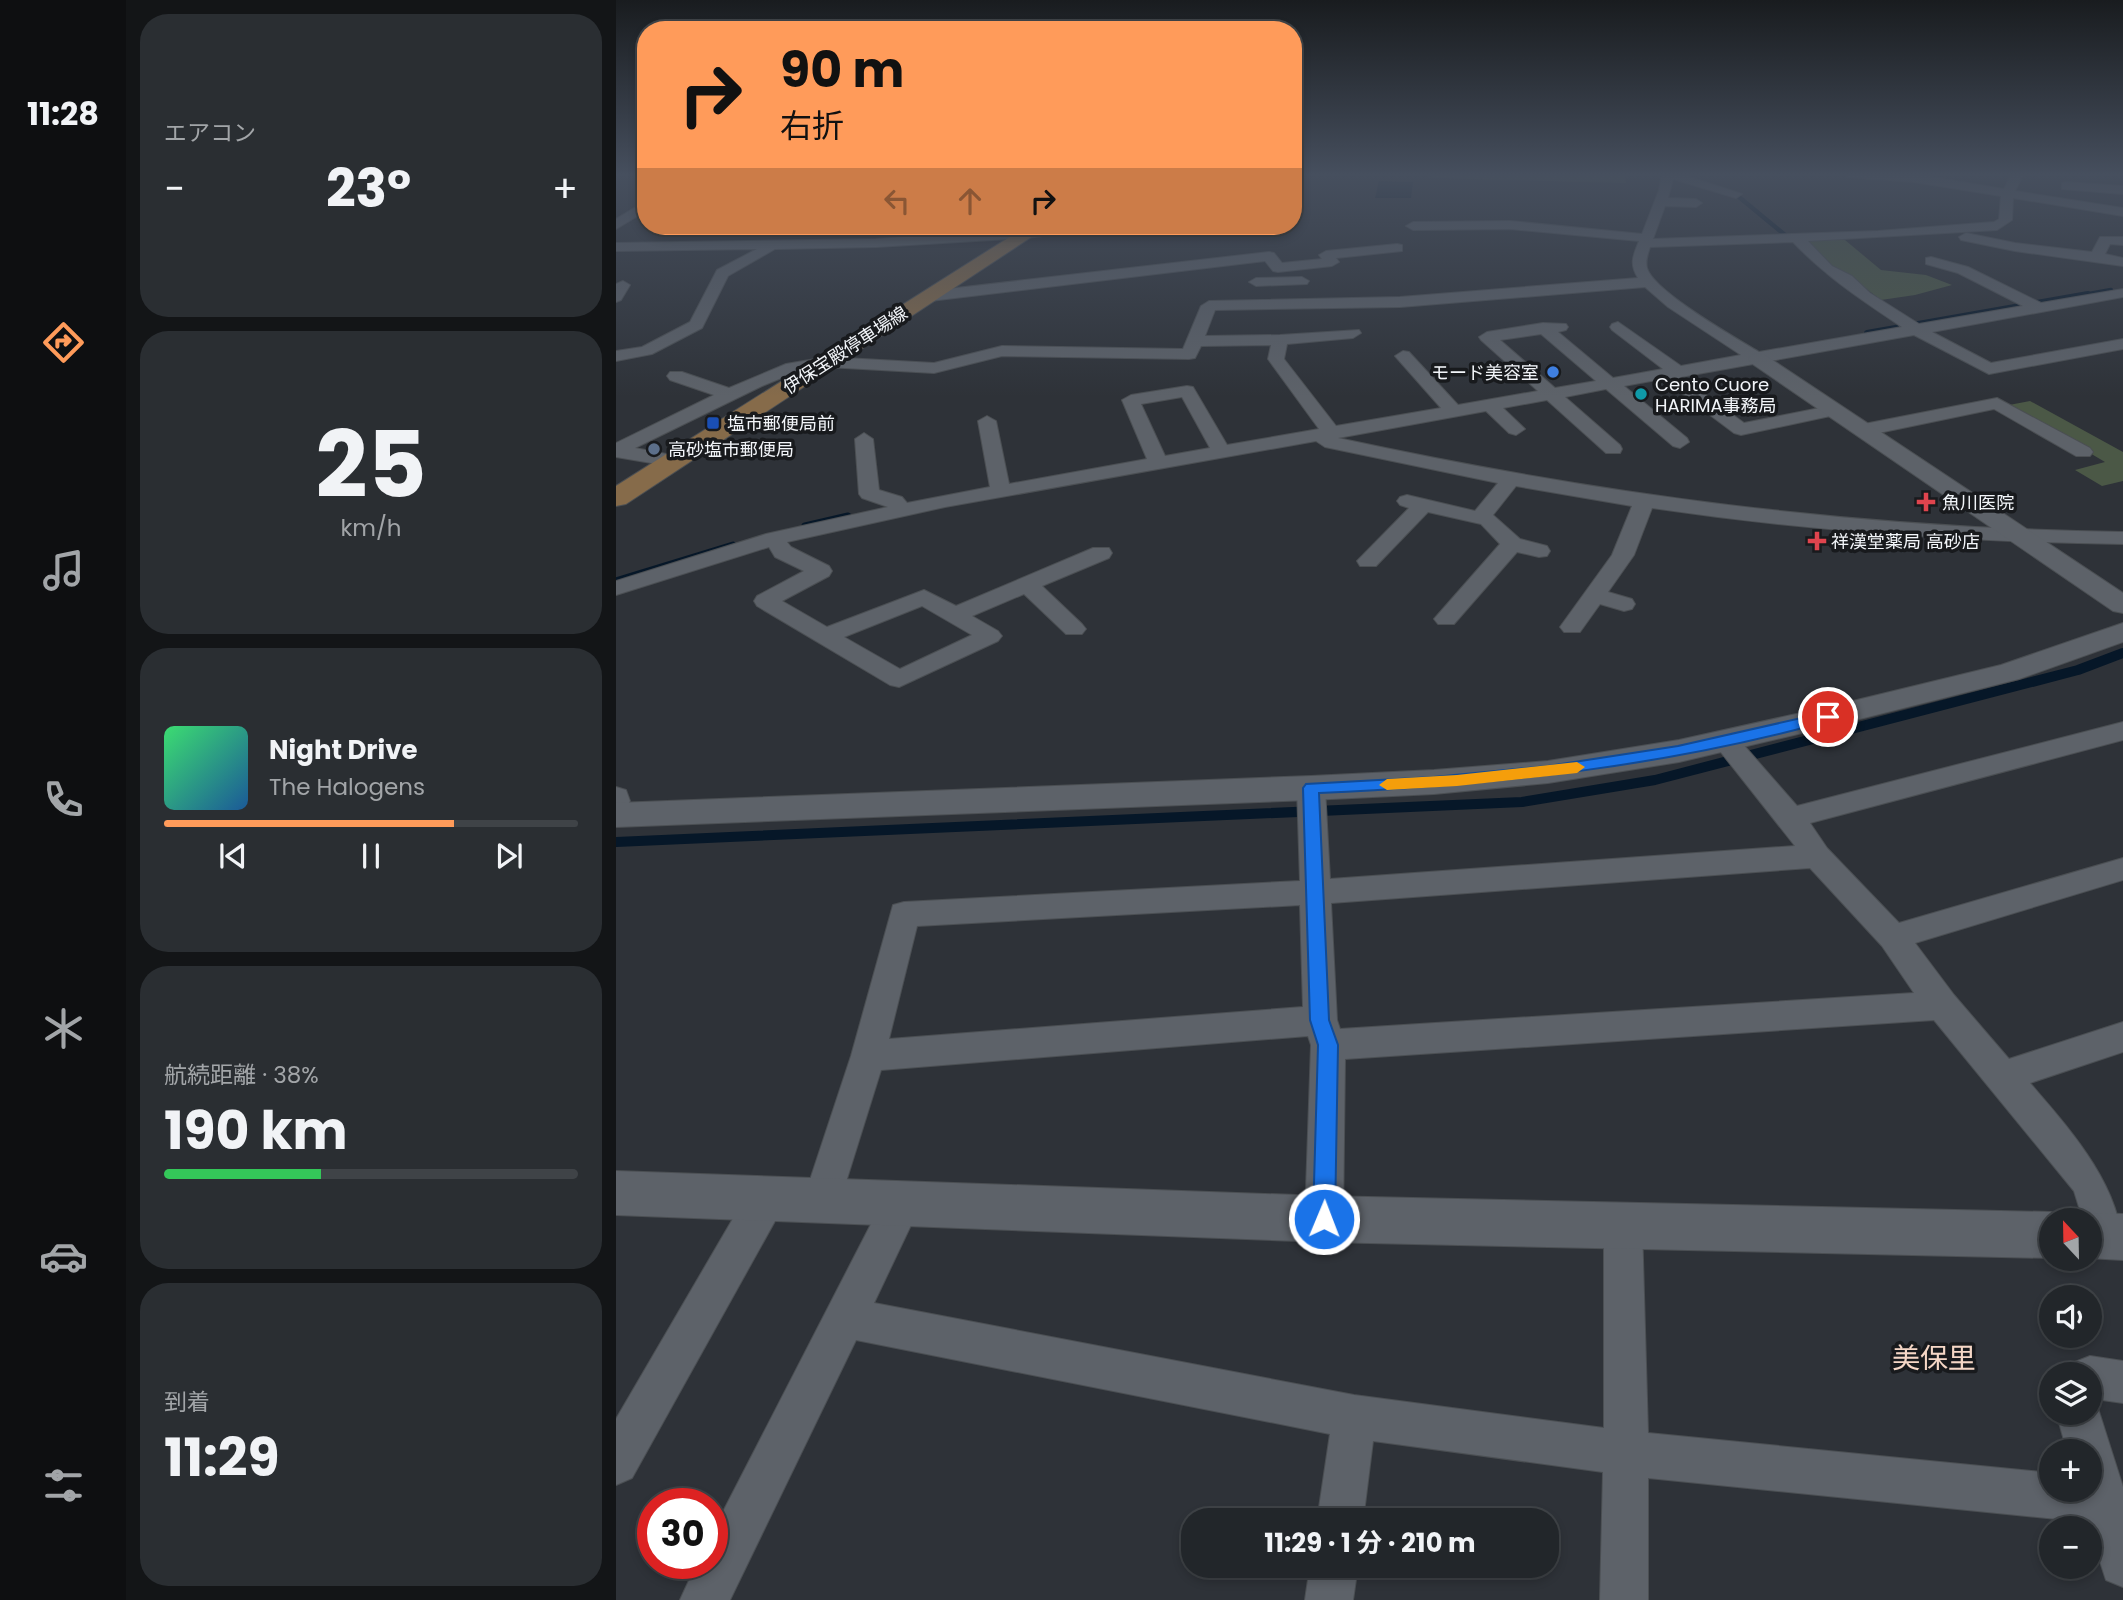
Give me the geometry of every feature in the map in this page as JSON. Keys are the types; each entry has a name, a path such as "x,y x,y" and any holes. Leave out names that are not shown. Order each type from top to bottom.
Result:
{"main road":[{"name":"伊保宝殿停車場線","path":"619,498 1005,248"}],"street":[{"path":"616,356 646,351 695,325 722,273 768,248"},
{"path":"930,296 1075,279 1197,269 1269,256 1278,268 1332,262 1326,255 1374,254 1397,248"},
{"path":"1643,248 1639,259 1640,271 1647,282 1667,299 2123,605"},
{"path":"1806,248 1827,269 1917,330 1989,369 2123,344"},
{"path":"1979,251 1998,248"},
{"path":"2021,248 2123,262"},
{"path":"2097,257 2101,248"},
{"path":"2054,260 2079,270"},
{"path":"1931,261 2050,301"},
{"path":"1820,281 1836,274"},
{"path":"1075,279 1083,295"},
{"path":"1265,304 1256,280 1308,281"},
{"path":"616,451 729,394 792,368 827,362 934,368 1002,351 1189,354 1209,306 1400,302 1484,311 1647,282"},
{"path":"616,589 774,539 1000,487 1159,464 1322,436 1612,385 1672,371 1758,359 1975,320 2050,301 2116,292"},
{"path":"1955,309 1975,320"},
{"path":"1618,327 1741,429 1835,410"},
{"path":"1613,449 1487,337 1551,328 1612,385 1667,424 1680,442"},
{"path":"1194,341 1280,340 1353,333"},
{"path":"1280,340 1276,359 1322,436 1511,479 1644,502 1825,522 2025,538 2123,538"},
{"path":"1099,352 1106,369"},
{"path":"1403,355 1455,412"},
{"path":"676,376 729,394"},
{"path":"1159,464 1131,400 1187,391 1222,453"},
{"path":"1864,430 1997,403 2083,452"},
{"path":"1491,406 1516,429"},
{"path":"994,425 1000,487"},
{"path":"1574,439 1597,435"},
{"path":"864,439 869,494 895,501 900,510"},
{"path":"616,451 675,461"},
{"path":"1480,518 1511,479"},
{"path":"1369,551 1414,502 1488,520 1511,544 1539,551"},
{"path":"1572,627 1623,555 1644,502"},
{"path":"774,539 783,552 821,571 765,601 825,636 899,679 990,636 924,597 825,636"},
{"path":"1445,610 1511,544"},
{"path":"954,615 1101,553"},
{"path":"1027,584 1074,629"},
{"path":"1595,595 1624,604"},
{"path":"616,815 1311,788 1434,782 1548,772 1678,751 2009,671 2123,632"},
{"path":"1791,818 2123,731"},
{"path":"1725,740 1791,818 1817,856 1893,937 1942,1005 2090,1181 2107,1236"},
{"path":"1311,788 1324,1032 1324,1219"},
{"path":"822,1200 868,1056 904,914 1405,887 1817,856"},
{"path":"1893,937 2123,869"},
{"path":"868,1056 1324,1032 1942,1005"},
{"path":"2004,1076 2123,1037"},
{"path":"616,1193 1324,1219 2039,1235"},
{"path":"616,1462 766,1199"},
{"path":"704,1600 902,1204"},
{"path":"1623,1225 1626,1453 1624,1600"},
{"path":"847,1318 1354,1417 1626,1453 2104,1501"},
{"path":"2102,1379 2123,1382"},
{"path":"1342,1508 1354,1417"},
{"path":"2102,1494 2123,1563"},
{"path":"1329,1600 1332,1578"}],"green space":[{"path":"1813,248 1854,248 1881,270 1926,275 1952,285 1915,295 1881,300 1852,278 1830,267"},
{"path":"2030,401 2123,452 2123,481 2102,486 2075,470 2105,462 2009,405"}],"waterway":[{"path":"1804,251 1826,271"},
{"path":"2078,296 2111,290"},
{"path":"1867,333 2088,294"},
{"path":"805,526 848,516"},
{"path":"616,581 733,545"},
{"path":"616,842 1522,802 1655,780 2078,670 2123,653"}],"slow traffic":[{"path":"1387,785 1548,772 1577,767"}],"place":[{"name":"モード美容室","path":"1553,372"},
{"name":"Cento Cuore HARIMA事務局","path":"1641,394"},
{"name":"塩市郵便局前","path":"713,423"},
{"name":"高砂塩市郵便局","path":"654,449"},
{"name":"魚川医院","path":"1926,502"},
{"name":"祥漢堂薬局 高砂店","path":"1817,541"}],"district":[{"name":"美保里","path":"1934,1358"}],"route":[{"path":"1324,1219 1328,1045 1320,1020 1311,788 1434,782 1548,772 1678,751 1828,717"}]}
